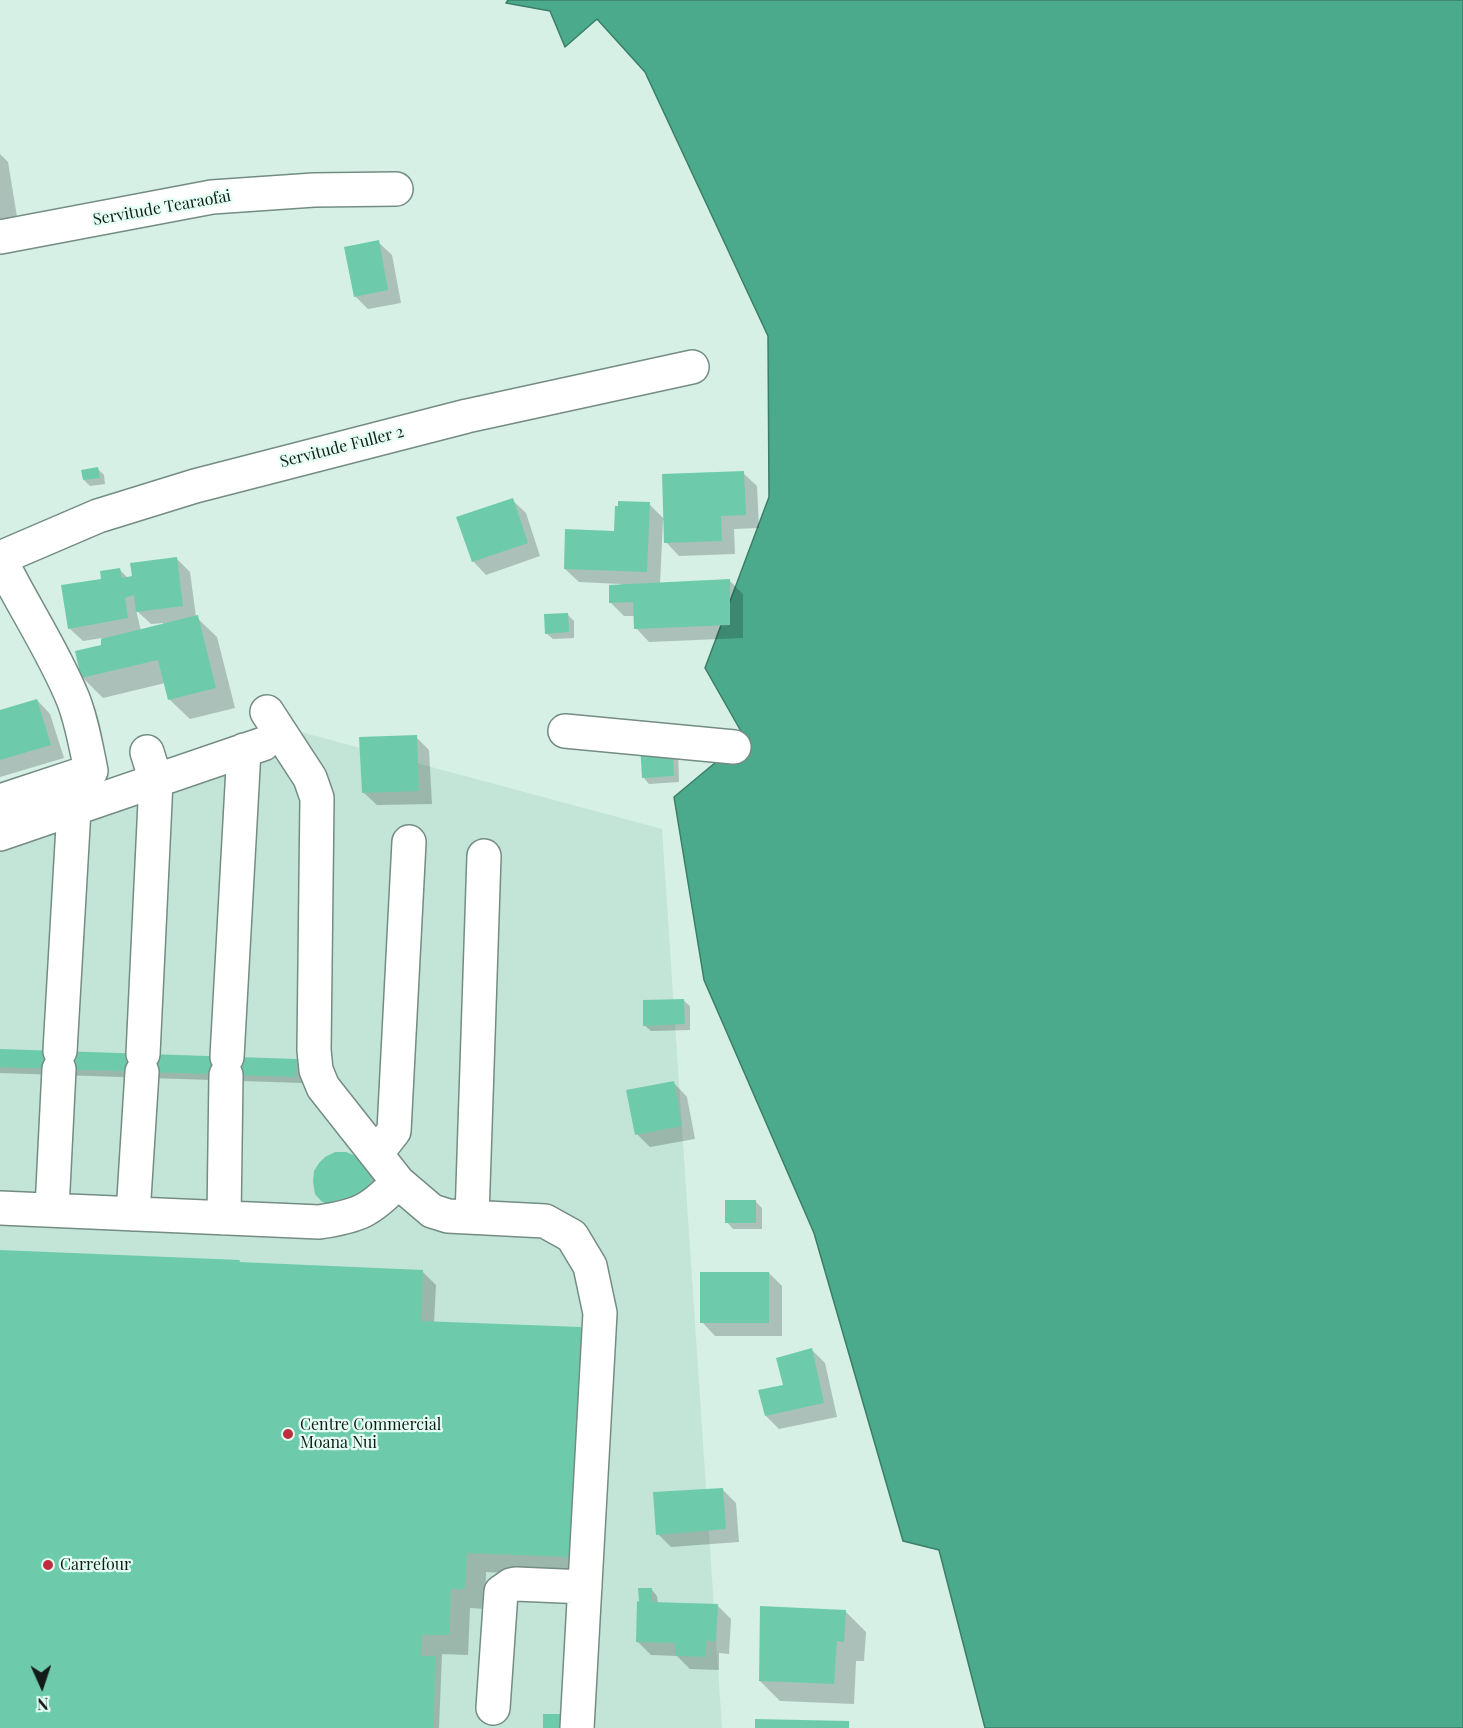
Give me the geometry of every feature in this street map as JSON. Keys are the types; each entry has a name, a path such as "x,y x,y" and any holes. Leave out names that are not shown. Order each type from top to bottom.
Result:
{"street":[{"name":"Servitude Tearaofai","path":"0,237 212,197 314,190 396,189"},
{"name":"Servitude Fuller 2","path":"0,801 91,771 84,733 73,700 52,654 18,596 0,559 98,516 195,486 467,416 692,367"},
{"path":"0,834 74,809 152,766 244,750 276,724 310,778 317,798 314,1050 316,1070 323,1086 398,1182 432,1211 448,1216 545,1221 572,1236 590,1266 600,1313 577,1728"},
{"path":"565,731 734,747"},
{"path":"224,1218 227,1066 244,750"},
{"path":"133,1214 142,1063 152,766"},
{"path":"52,1209 74,809"},
{"path":"376,1154 394,1131 409,842"},
{"path":"472,1217 484,856"},
{"path":"0,1208 319,1222 345,1218 363,1212 377,1204 398,1182"},
{"path":"493,1708 501,1592 516,1584 585,1587"}],"shaded area":[{"path":"508,0 1463,0 1463,1728 985,1728 939,1550 903,1541 814,1233 704,980 674,797 734,747 742,733 705,668 769,497 768,336 645,72 597,19 565,47 550,11 506,3"},
{"path":"301,732 662,829 722,1728 0,1728 0,846"}],"building":[{"path":"379,240 388,290 354,297 344,247"},
{"path":"98,467 100,478 83,480 81,470"},
{"path":"744,471 746,515 721,516 722,541 664,543 662,474"},
{"path":"513,498 528,543 472,562 456,517"},
{"path":"618,501 650,502 647,572 564,569 565,529 614,531 615,506 618,506"},
{"path":"177,557 183,606 136,612 134,595 125,598 128,618 68,629 61,585 101,579 100,571 120,568 122,578 132,576 130,563"},
{"path":"730,579 730,625 634,629 633,602 609,603 609,585"},
{"path":"568,613 569,632 545,634 544,614"},
{"path":"198,615 216,688 168,700 158,660 81,678 75,651 101,645 101,639"},
{"path":"37,699 51,745 0,760 0,710"},
{"path":"417,735 419,791 362,793 359,737"},
{"path":"672,741 674,776 642,778 640,743"},
{"path":"684,999 685,1024 643,1026 643,1000"},
{"path":"0,1049 297,1059 296,1077 0,1067"},
{"path":"674,1081 682,1126 635,1135 626,1090"},
{"path":"335,1152 346,1152 363,1159 371,1181 367,1195 336,1208 321,1201 315,1194 313,1182 314,1171 319,1163"},
{"path":"725,1200 756,1200 756,1223 725,1223"},
{"name":"Centre Commercial Moana Nui","path":"0,1250 423,1270 421,1321 581,1327 572,1557 467,1553 465,1589 451,1589 449,1635 422,1635 421,1656 436,1656 433,1728 0,1728"},
{"path":"700,1272 769,1272 769,1323 700,1323"},
{"path":"812,1348 824,1403 765,1416 758,1390 783,1385 776,1358"},
{"path":"723,1488 726,1529 656,1535 653,1492"},
{"path":"638,1588 652,1588 652,1602 718,1604 716,1641 706,1641 706,1657 675,1656 675,1643 636,1642"},
{"path":"760,1606 846,1610 844,1642 837,1641 834,1684 759,1681"},
{"path":"543,1714 563,1714 563,1728 543,1728"},
{"path":"755,1719 849,1721 849,1728 755,1728"}],"place":[{"name":"Centre Commercial Moana Nui","path":"288,1434"},
{"name":"Carrefour","path":"48,1565"}]}
